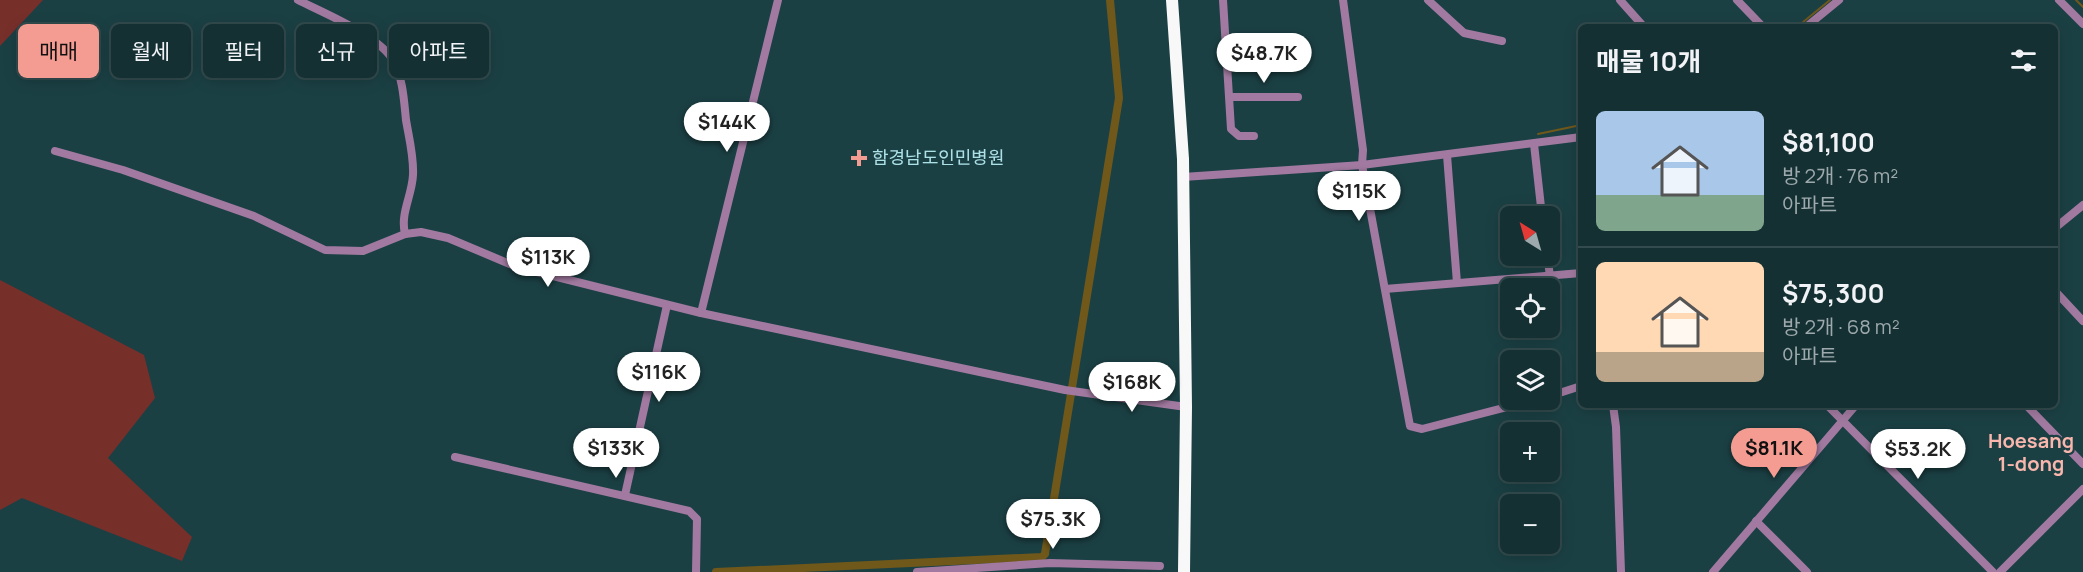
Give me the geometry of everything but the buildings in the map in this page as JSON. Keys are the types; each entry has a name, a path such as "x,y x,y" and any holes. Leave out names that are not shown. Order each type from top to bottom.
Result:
{"highway":[{"path":"1172,0 1183,177 1186,407 1184,572"}],"street":[{"path":"298,0 350,27 380,46 393,60 401,78 413,166 412,185 403,221 405,234"},
{"path":"701,313 778,0"},
{"path":"1223,0 1231,129 1239,136 1254,136"},
{"path":"1343,0 1363,150 1362,165 1410,426 1422,429 1500,409"},
{"path":"1428,0 1464,33 1502,41"},
{"path":"1620,0 1641,24"},
{"path":"1737,0 1760,24"},
{"path":"1810,24 1839,0"},
{"path":"2059,0 2083,24"},
{"path":"1230,96 1298,97"},
{"path":"1183,177 1362,165 1578,137"},
{"path":"1534,144 1541,206"},
{"path":"55,151 123,170 254,216 325,250 363,251 405,234 421,232 447,238 517,267 701,313 1065,390 1186,407"},
{"path":"1447,154 1457,283"},
{"path":"2058,226 2083,205"},
{"path":"1549,266 1550,276"},
{"path":"1384,288 1578,273"},
{"path":"2058,294 2083,321"},
{"path":"625,495 668,305"},
{"path":"1560,393 1578,387"},
{"path":"1613,408 1621,572"},
{"path":"1830,408 1993,572"},
{"path":"1713,572 1853,408"},
{"path":"2029,408 2083,464"},
{"path":"455,457 625,495 694,514 698,524 696,572"},
{"path":"2000,572 2083,489"},
{"path":"1756,521 1807,572"},
{"path":"917,572 1050,563 1160,566"}],"shaded area":[{"path":"0,0 43,0 18,24 0,46"},
{"path":"0,280 144,355 155,398 108,458 192,537 182,561 22,498 0,510"}],"waterway":[{"path":"716,572 1042,557 1045,554 1119,98 1110,0"},
{"path":"1801,24 1830,0"},
{"path":"2076,0 2083,7"},
{"path":"1538,134 1578,126"}],"place":[{"name":"함경남도인민병원","path":"859,158"}],"district":[{"name":"Hoesang 1-dong","path":"2031,452"}]}
